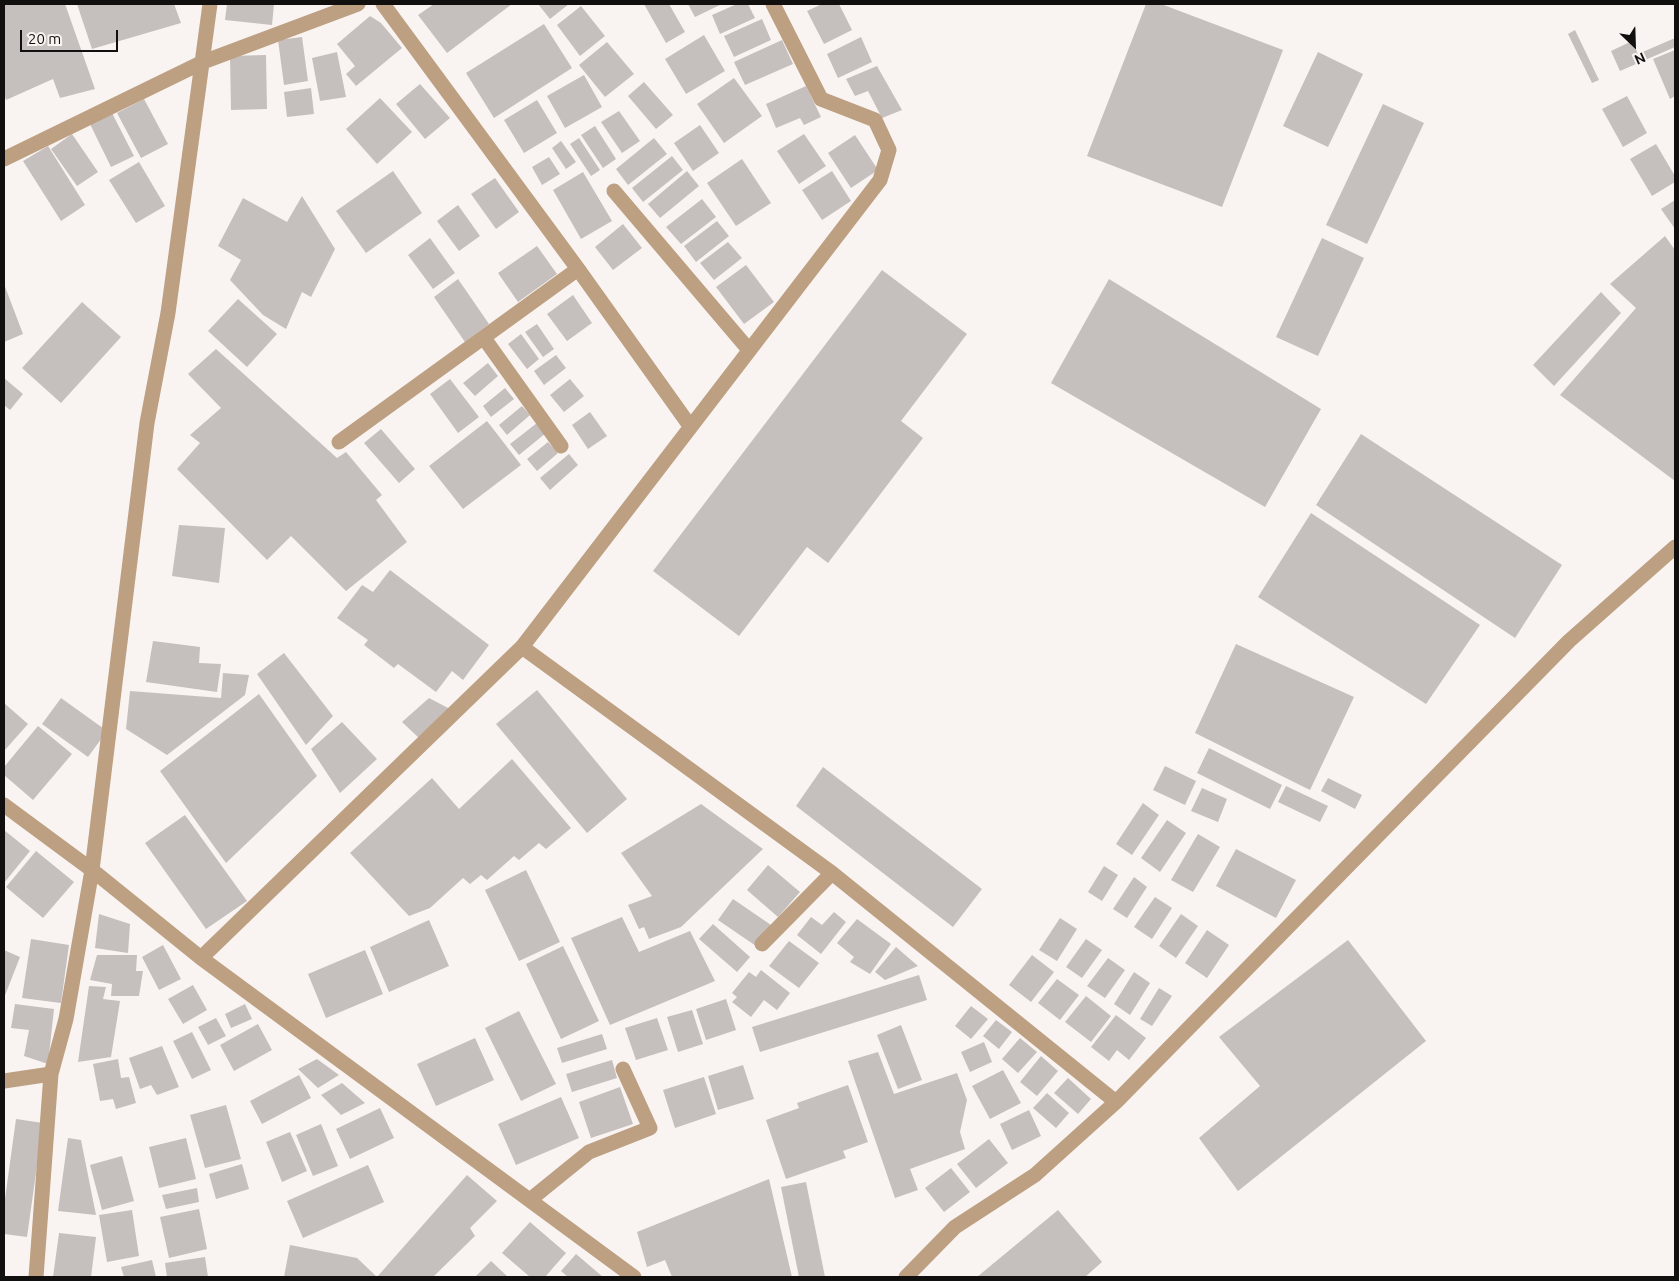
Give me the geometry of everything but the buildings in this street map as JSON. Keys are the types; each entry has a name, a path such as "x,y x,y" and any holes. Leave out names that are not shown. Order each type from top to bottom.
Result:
{"street":[{"path":"36,1277 51,1074 66,1019 92,870 147,423 168,313 210,4"},
{"path":"4,159 202,62 358,4"},
{"path":"383,4 578,269 690,426"},
{"path":"201,958 522,646 880,180 889,150 876,120 821,99 773,4"},
{"path":"614,191 749,350"},
{"path":"339,442 578,269"},
{"path":"484,338 561,446"},
{"path":"906,1277 955,1227 1035,1175 1116,1102 1569,641 1675,547"},
{"path":"522,646 832,873 1116,1102"},
{"path":"4,805 92,870 201,958 634,1277"},
{"path":"762,944 832,873"},
{"path":"530,1199 589,1152 650,1128 624,1069"},
{"path":"4,1081 51,1074"}]}
